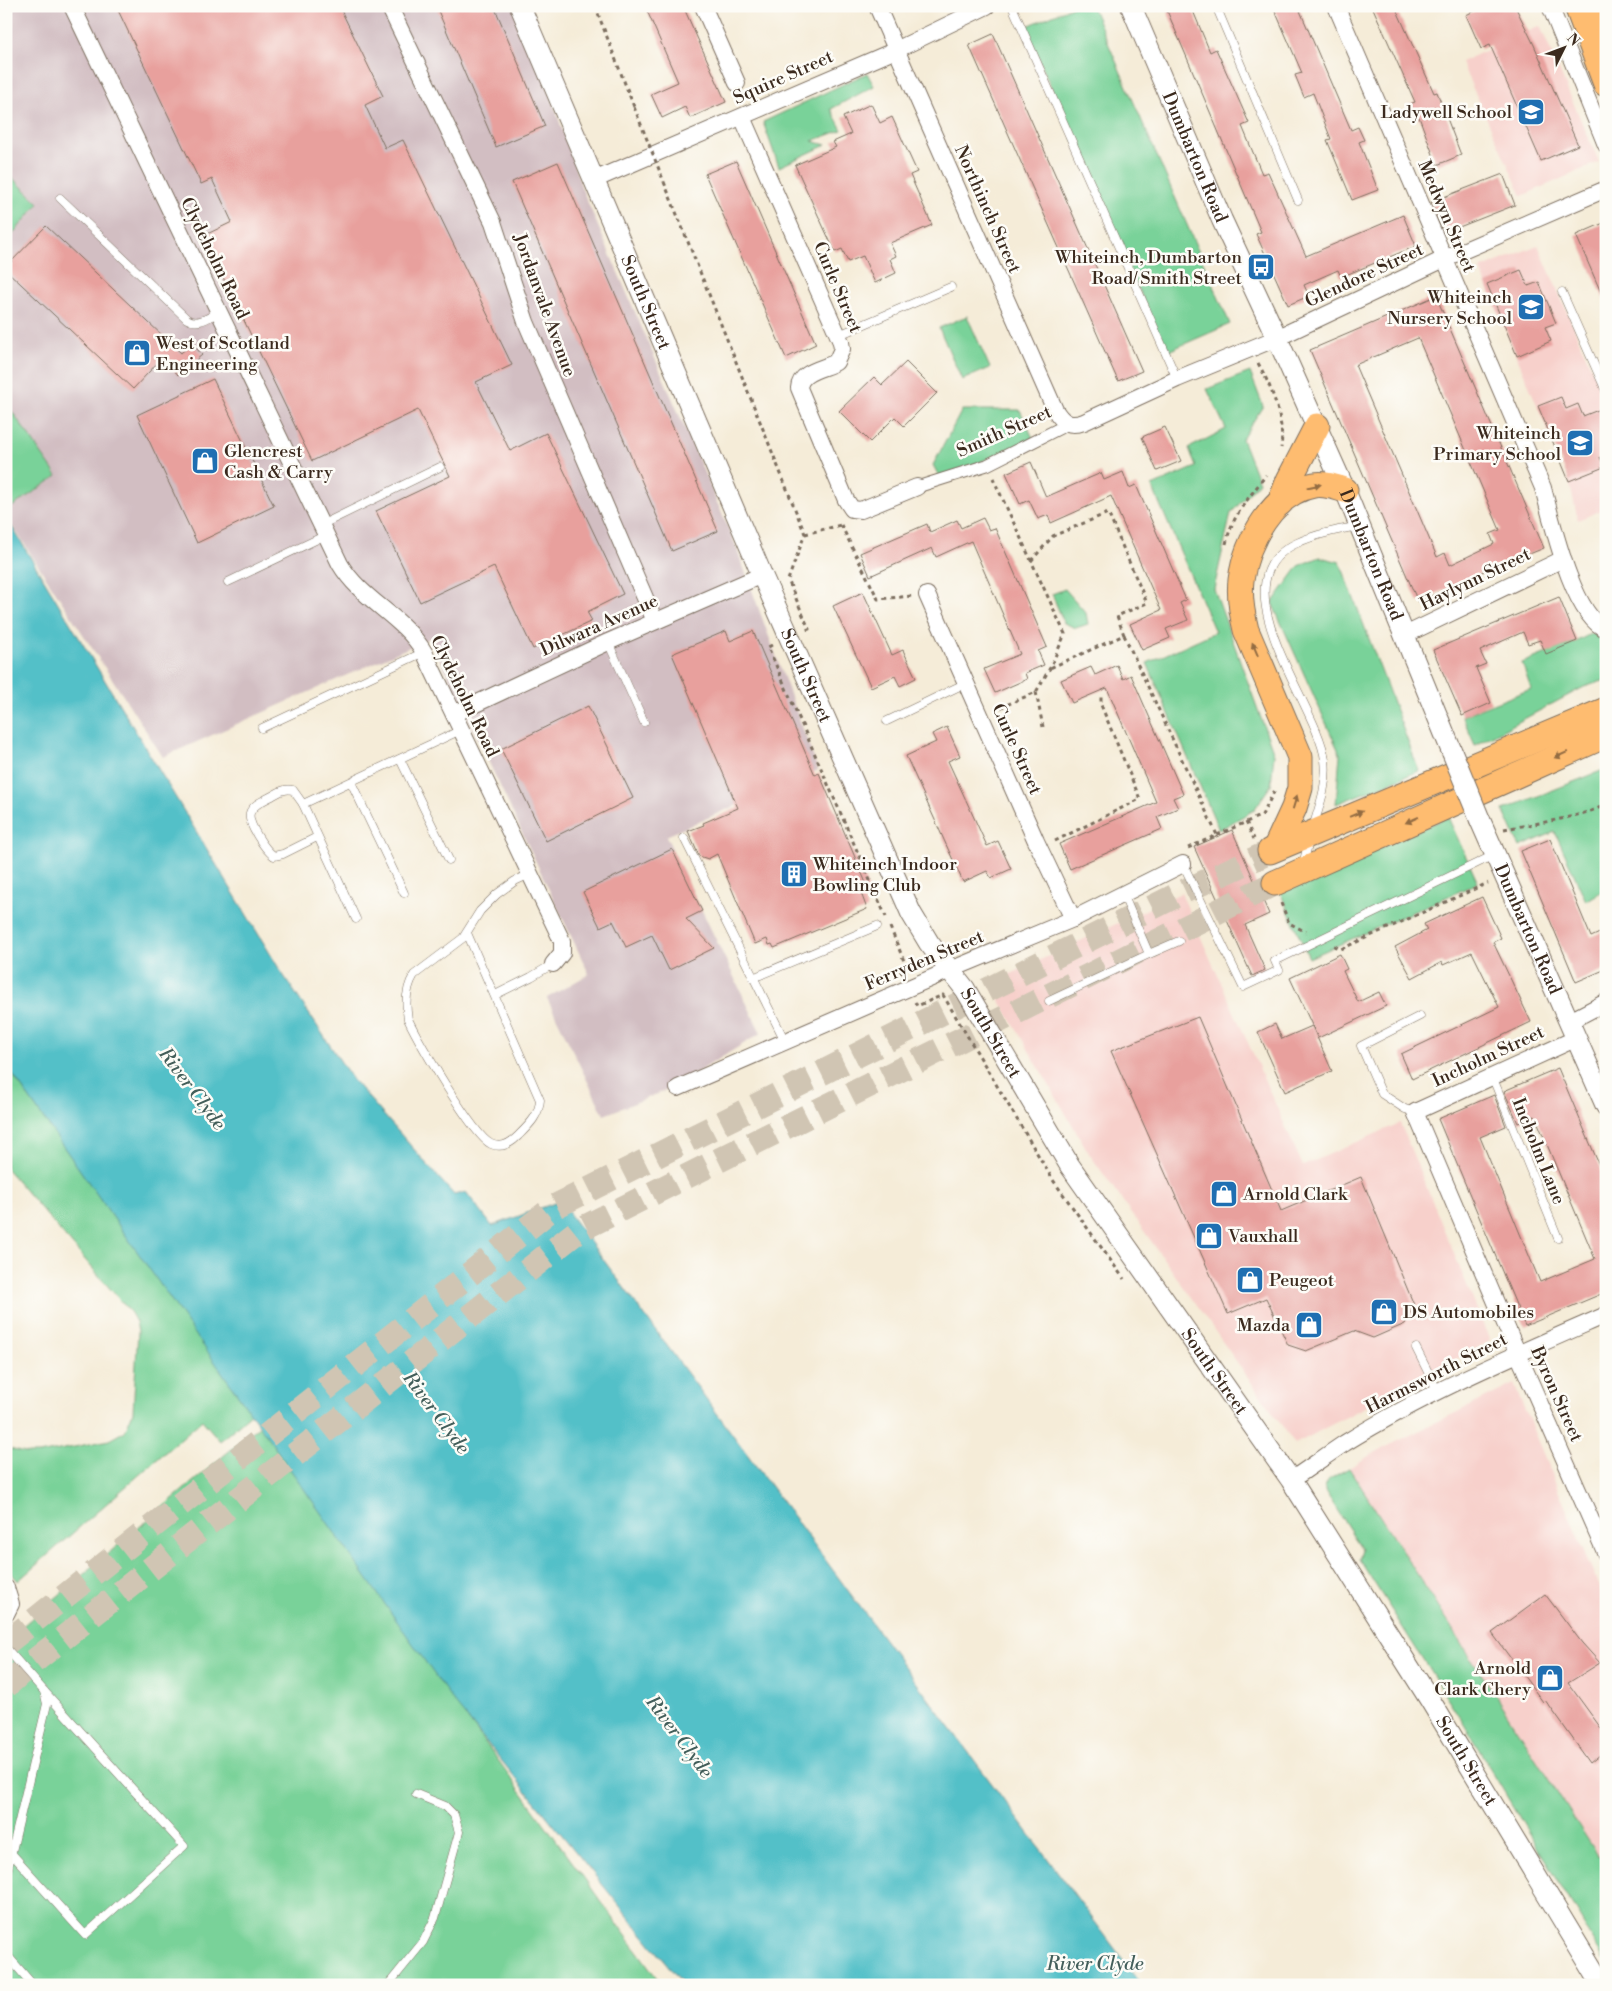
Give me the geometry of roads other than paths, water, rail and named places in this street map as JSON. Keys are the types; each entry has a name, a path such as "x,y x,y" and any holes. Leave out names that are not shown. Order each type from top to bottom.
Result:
{"main road":[{"path":"1577,6 1606,84"},
{"path":"1598,6 1606,25"},
{"path":"1316,426 1289,480 1280,503 1258,531 1244,564 1241,582 1242,613 1246,630 1300,757 1300,788 1294,808 1265,849 1311,833 1606,710"},
{"path":"1280,503 1301,490 1315,485 1345,490"},
{"path":"1582,719 1606,698"},
{"path":"1277,890 1302,869 1606,735"}],"street":[{"name":"Clydeholm Road","path":"72,6 340,564 351,580 407,630 424,652 562,941 562,953 554,964"},
{"name":"Jordanvale Avenue","path":"389,6 493,222 526,322 655,621"},
{"name":"South Street","path":"520,6 762,576 911,913 929,943 970,996 1070,1166 1291,1480 1430,1700 1602,1985"},
{"path":"703,6 737,83"},
{"name":"Northinch Street","path":"877,6 1055,410 1060,418 1068,424"},
{"name":"Squire Street","path":"594,180 896,50 987,6"},
{"name":"Dumbarton Road","path":"1131,6 1222,220 1345,490 1403,636 1483,826 1606,1106"},
{"name":"Medwyn Street","path":"1336,6 1543,488 1563,559 1577,596 1598,626 1606,629"},
{"path":"1550,6 1606,145"},
{"name":"Curle Street","path":"742,117 839,335 842,349 836,362 805,376 799,383 799,388 846,500 852,510"},
{"name":"Glendore Street","path":"1277,338 1444,259 1606,189"},
{"name":"Smith Street","path":"852,510 861,510 917,487 987,464 1068,424 1076,425 1084,422 1177,379 1277,338"},
{"name":"Haylynn Street","path":"1403,636 1563,559"},
{"name":"Dilwara Avenue","path":"454,714 608,642 762,576"},
{"name":"Curle Street","path":"927,595 1073,919"},
{"name":"Ferryden Street","path":"678,1088 1073,919 1184,864"},
{"name":"Incholm Street","path":"1415,1112 1492,1076 1574,1030 1606,1002"},
{"name":"Byron Street","path":"1415,1112 1606,1554"},
{"name":"Harmsworth Street","path":"1291,1480 1346,1443 1438,1392 1606,1315"},
{"path":"6,1588 11,1604 6,1614"}],"lane":[{"path":"1012,6 1177,379"},
{"path":"1216,6 1298,200"},
{"path":"60,198 187,319 199,322 219,312"},
{"path":"839,335 951,287"},
{"path":"1562,292 1606,391"},
{"path":"228,582 440,467"},
{"path":"1302,869 1326,782 1325,759 1312,719 1276,642 1264,606 1265,585 1269,568 1278,555 1295,543 1318,535 1359,526"},
{"path":"608,642 644,722"},
{"path":"262,728 424,652"},
{"path":"887,721 966,683"},
{"path":"303,804 461,730"},
{"path":"400,759 449,860"},
{"path":"351,782 404,893"},
{"path":"318,837 274,856 266,849 252,824 250,812 282,790 293,790 303,804 356,919"},
{"path":"684,838 785,1041"},
{"path":"1184,864 1243,987 1279,970 1275,961 1496,854"},
{"path":"467,933 540,1100 540,1108 527,1127 508,1144 500,1146 490,1144 485,1140 455,1100 412,1027 406,1008 409,982 414,974 459,942 467,933 480,911 492,898 506,886 530,874"},
{"path":"1123,894 1149,954"},
{"path":"754,978 876,926"},
{"path":"1049,1001 1179,941"},
{"path":"495,995 554,964"},
{"path":"1415,1112 1382,1094 1360,1046 1420,1016"},
{"name":"Incholm Lane","path":"1492,1076 1558,1238"},
{"path":"1416,1348 1438,1392"},
{"path":"6,1648 184,1846 85,1935 12,1854"},
{"path":"6,1876 47,1704 44,1691"},
{"path":"388,1985 423,1942 435,1918 458,1832 454,1815 445,1806 416,1794"},
{"path":"6,1954 33,1985"}],"water":[{"name":"River Clyde","path":"6,517 280,970 353,1080 454,1195 466,1192 492,1226 560,1201 1142,1985 684,1985 453,1701 6,1065"}],"tunnel":[{"path":"6,1643 554,1207 1185,891 1263,855"},
{"path":"6,1686 28,1666 579,1230 1275,883"}],"place":[{"name":"Ladywell School","path":"1531,112"},
{"name":"Whiteinch, Dumbarton Road/ Smith Street","path":"1261,267"},
{"name":"Whiteinch Nursery School","path":"1531,307"},
{"name":"West of Scotland Engineering","path":"137,353"},
{"name":"Whiteinch Primary School","path":"1580,443"},
{"name":"Glencrest Cash & Carry","path":"205,461"},
{"name":"Whiteinch Indoor Bowling Club","path":"794,874"},
{"name":"Arnold Clark","path":"1224,1194"},
{"name":"Vauxhall","path":"1209,1236"},
{"name":"Peugeot","path":"1250,1280"},
{"name":"DS Automobiles","path":"1384,1312"},
{"name":"Mazda","path":"1309,1325"},
{"name":"Arnold Clark Chery","path":"1550,1678"}]}
